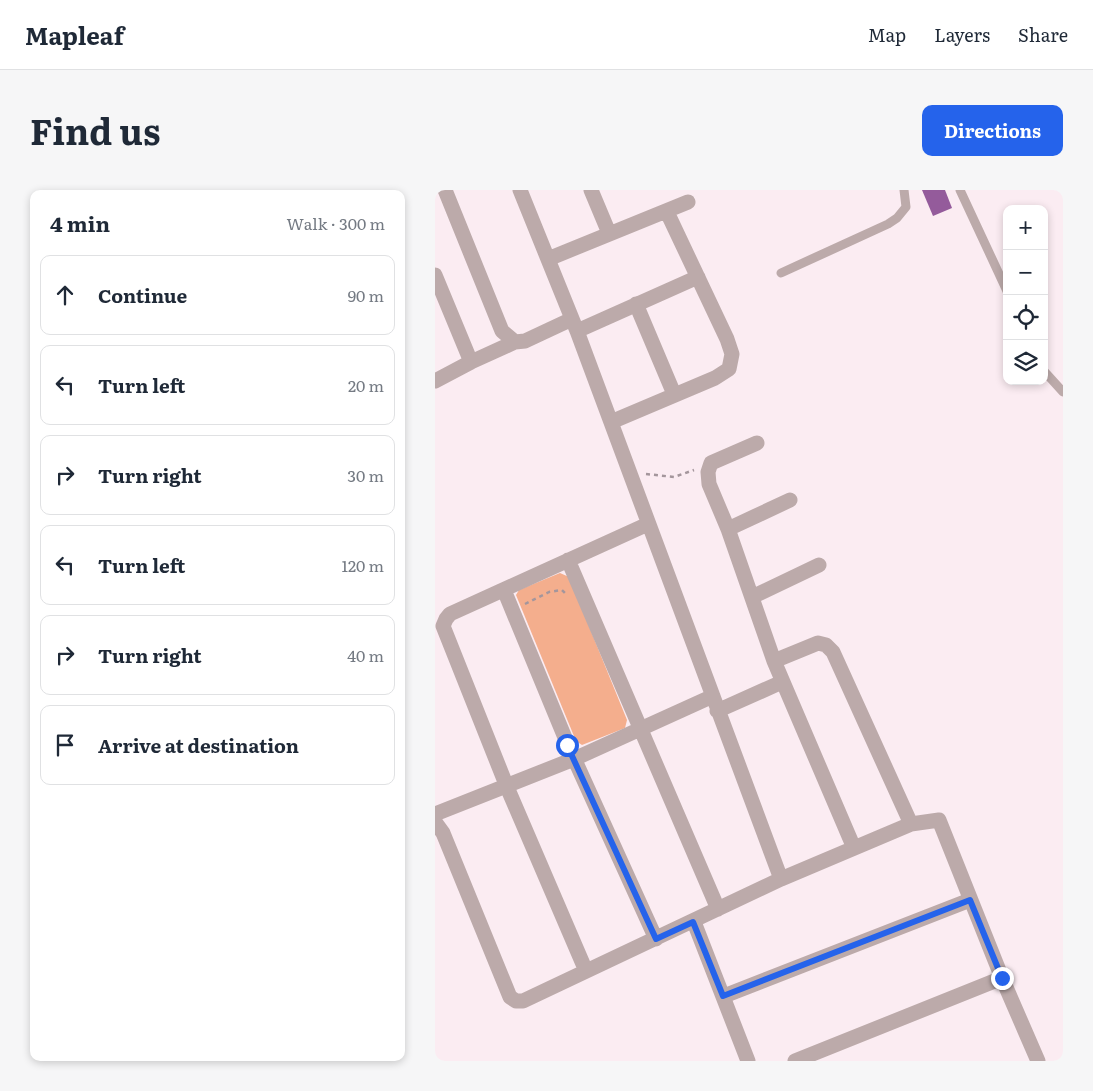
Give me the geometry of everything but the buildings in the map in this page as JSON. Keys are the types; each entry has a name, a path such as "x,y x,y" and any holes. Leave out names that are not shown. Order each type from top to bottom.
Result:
{"street":[{"path":"445,190 502,331 515,342"},
{"path":"520,190 630,472 717,711 781,879"},
{"path":"591,190 609,233"},
{"path":"548,259 688,202"},
{"path":"611,422 715,378 729,369 732,354 727,339 667,212"},
{"path":"435,275 471,362"},
{"path":"435,381 515,342 525,341 636,304 698,277"},
{"path":"636,304 674,394"},
{"path":"757,442 711,463 708,472 709,484 728,529 773,660 854,848"},
{"path":"728,529 790,500"},
{"path":"586,971 507,787 443,626 450,614 649,524"},
{"path":"568,560 718,908"},
{"path":"752,597 819,566"},
{"path":"504,590 574,759 656,939"},
{"path":"773,660 818,643 826,645 833,652 911,824"},
{"path":"717,711 782,682"},
{"path":"435,814 574,759 713,696"},
{"path":"438,830 510,997 515,1001 523,1001 781,879 911,824 939,820 1002,978 1039,1059"},
{"path":"723,996 970,900"},
{"path":"693,922 749,1061"},
{"path":"795,1061 1002,978"}],"lane":[{"path":"781,273 888,224 897,218 906,207 904,190"},
{"path":"960,190 1003,282"},
{"path":"1048,375 1063,392"}],"path":[{"path":"630,472 674,477 695,469 708,472"},
{"path":"512,611 556,590 565,592 568,600"}],"shaded area":[{"path":"560,573 569,577 627,720 625,728 582,745 576,741 516,595 519,590"}],"route":[{"path":"567,745 656,939 693,922 723,996 970,900 1002,978"}]}
